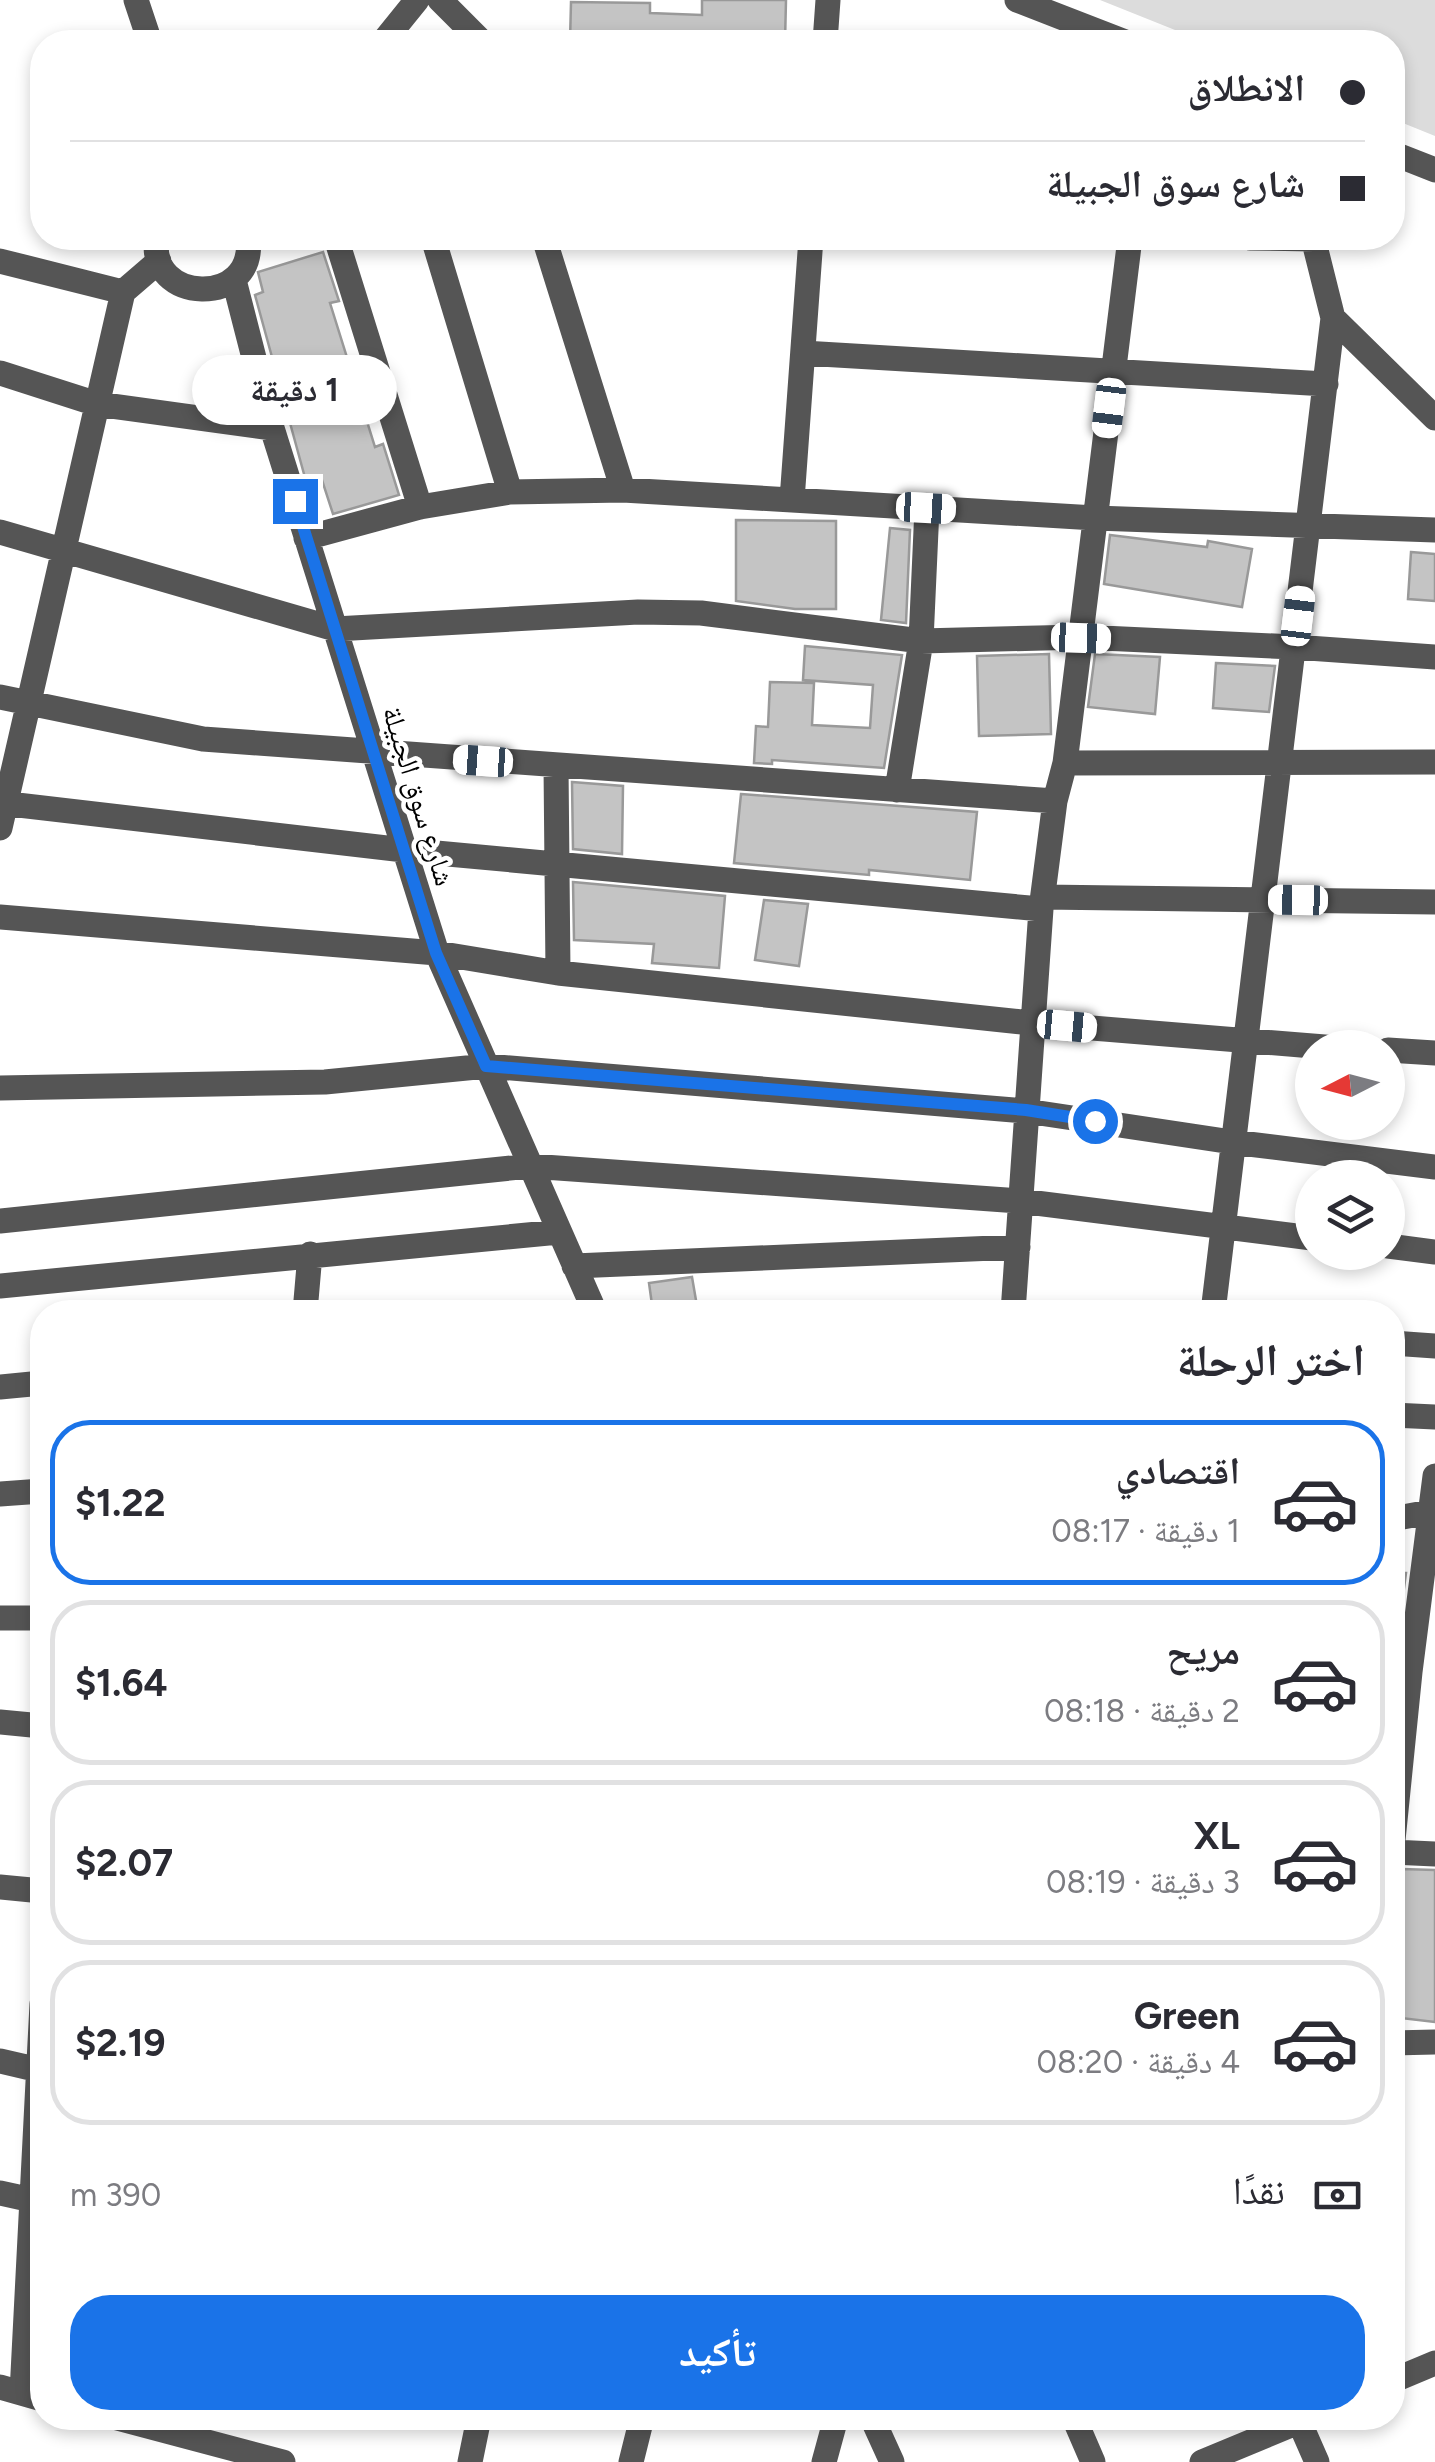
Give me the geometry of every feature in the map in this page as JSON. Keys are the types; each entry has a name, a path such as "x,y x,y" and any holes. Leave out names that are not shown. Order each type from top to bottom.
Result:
{"street":[{"path":"136,0 146,30"},
{"path":"394,30 418,0"},
{"path":"440,0 470,30"},
{"path":"826,30 828,0"},
{"path":"1017,0 1094,30"},
{"path":"1405,158 1435,170"},
{"path":"157,250 123,292 2,811 556,864 1042,903 1435,902"},
{"path":"159,250 174,280 188,288 214,289 234,280 246,262 247,250"},
{"path":"340,250 420,507"},
{"path":"437,250 510,492"},
{"path":"548,250 623,490"},
{"path":"792,500 810,250"},
{"path":"1015,1300 1042,903 1055,801 1065,762 1129,250"},
{"path":"1214,1300 1334,318 1317,250"},
{"path":"0,261 123,292"},
{"name":"شارع سوق الجبيلة","path":"234,280 272,428 436,953 590,1300"},
{"path":"1334,318 1435,418"},
{"path":"803,353 1326,384"},
{"path":"0,374 96,404 272,428"},
{"path":"306,538 420,507 510,492 623,490 1096,518 1435,530"},
{"path":"896,790 921,641 926,508"},
{"path":"0,532 335,629 638,612 701,613 921,641 1081,638 1435,657"},
{"path":"0,697 203,739 1055,801"},
{"path":"1065,762 1435,762"},
{"path":"556,766 558,973"},
{"path":"0,917 436,953 558,973 1032,1023 1295,1045"},
{"path":"1405,1051 1435,1053"},
{"path":"0,1088 325,1082 486,1066 1026,1110 1435,1168"},
{"path":"0,1221 530,1166 1020,1201 1295,1236"},
{"path":"0,1286 560,1232"},
{"path":"574,1266 1018,1247"},
{"path":"1405,1248 1435,1252"},
{"path":"306,1300 310,1254"},
{"path":"1405,1344 1435,1346"},
{"path":"0,1387 30,1384"},
{"path":"1405,1416 1435,1417"},
{"path":"1405,1735 1435,1476"},
{"path":"0,1494 30,1492"},
{"path":"1405,1516 1433,1511"},
{"path":"0,1618 30,1618"},
{"path":"0,1722 30,1725"},
{"path":"1405,1852 1435,1854"},
{"path":"0,1887 30,1890"},
{"path":"1405,2042 1435,2042"},
{"path":"0,2061 30,2068"},
{"path":"0,2193 30,2200"},
{"path":"21,2393 30,2235"},
{"path":"1405,2375 1435,2362"},
{"path":"212,2430 284,2462"},
{"path":"470,2462 477,2430"},
{"path":"631,2462 639,2430"},
{"path":"824,2462 833,2430"},
{"path":"877,2430 892,2462"},
{"path":"1079,2430 1093,2462"},
{"path":"1202,2462 1250,2430"},
{"path":"1307,2430 1317,2462"}],"shaded area":[{"path":"1100,0 1435,0 1435,136 1405,124 1405,30 1175,30"}],"building":[{"path":"702,0 786,0 785,30 570,30 571,2 650,3 650,13 702,15"},
{"path":"323,252 339,301 330,303 375,447 383,444 399,495 333,514 322,480 307,485 255,295 263,292 258,272"},
{"path":"736,520 836,521 836,609 795,609 736,601"},
{"path":"890,528 910,530 906,623 881,620"},
{"path":"1110,535 1207,547 1208,541 1252,549 1242,607 1104,584"},
{"path":"1411,552 1435,554 1435,601 1408,599"},
{"path":"805,646 902,655 884,768 772,760 772,764 754,763 756,726 768,727 770,682 814,683 812,725 870,728 873,685 803,680"},
{"path":"1049,654 1051,734 979,736 977,656"},
{"path":"1095,654 1160,657 1155,714 1088,707"},
{"path":"1216,663 1275,666 1269,712 1213,708"},
{"path":"572,782 623,786 622,854 573,849"},
{"path":"741,794 977,812 970,880 734,863"},
{"path":"573,882 725,896 719,968 652,963 654,944 574,940"},
{"path":"764,900 808,904 799,966 755,960"},
{"path":"692,1277 696,1300 651,1300 649,1283"},
{"path":"1405,1869 1435,1870 1435,2022 1405,2019"}],"route":[{"path":"295,501 436,953 486,1066 1026,1110 1095,1121"}]}
